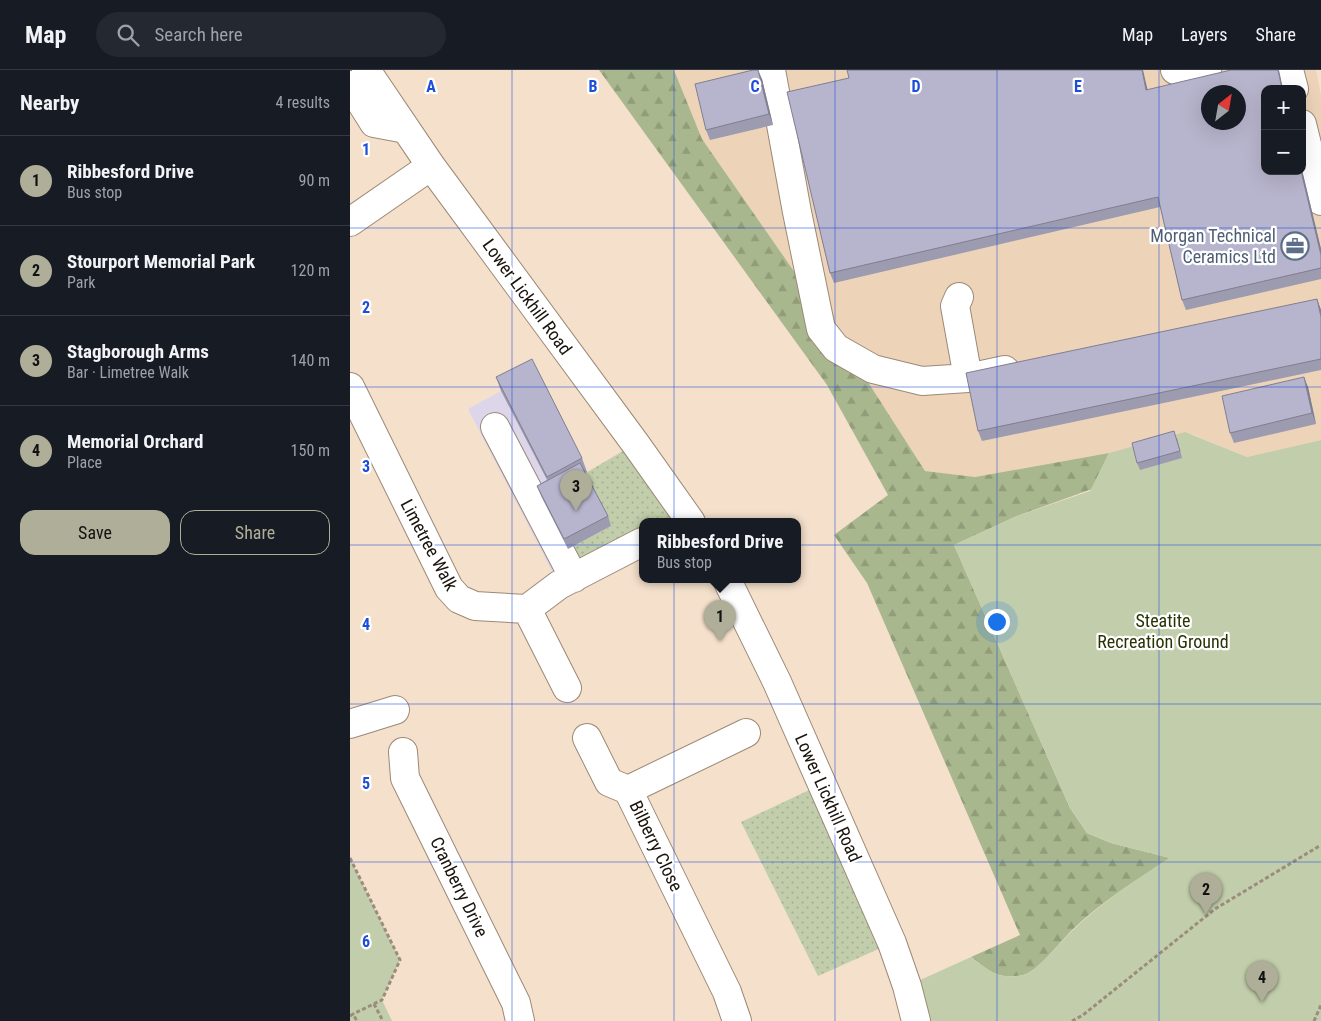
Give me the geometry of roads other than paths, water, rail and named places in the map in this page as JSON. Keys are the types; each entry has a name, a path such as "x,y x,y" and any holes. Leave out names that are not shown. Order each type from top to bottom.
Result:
{"street":[{"name":"Lower Lickhill Road","path":"366,70 431,166 684,518"},
{"path":"771,70 821,328 836,348 873,369 922,380 968,378 1032,365"},
{"path":"1175,70 1192,74 1207,70"},
{"path":"1289,70 1293,85"},
{"path":"350,85 374,124 406,129"},
{"path":"1303,130 1321,201"},
{"path":"350,222 431,166"},
{"path":"960,296 955,306 968,378"},
{"name":"Limetree Walk","path":"350,387 448,588 459,599 475,606 527,609"},
{"path":"496,427 574,578"},
{"path":"568,688 527,609 560,585 639,544"},
{"name":"Lower Lickhill Road","path":"728,583 778,682 892,943 907,986 916,1021"},
{"path":"350,724 395,710"},
{"name":"Bilberry Close","path":"737,1021 727,992 628,790 746,733"},
{"path":"588,738 609,782 628,790"},
{"name":"Cranberry Drive","path":"403,752 405,778 516,1003 520,1021"}],"place":[{"name":"Morgan Technical Ceramics Ltd","path":"1295,246"},
{"name":"Stagborough Arms","path":"576,511"},
{"name":"Ribbesford Drive","path":"720,641"},
{"name":"Stourport Memorial Park","path":"1206,914"},
{"name":"Memorial Orchard","path":"1262,1002"}],"park label":[{"name":"Steatite Recreation Ground","path":"1163,631"}]}
